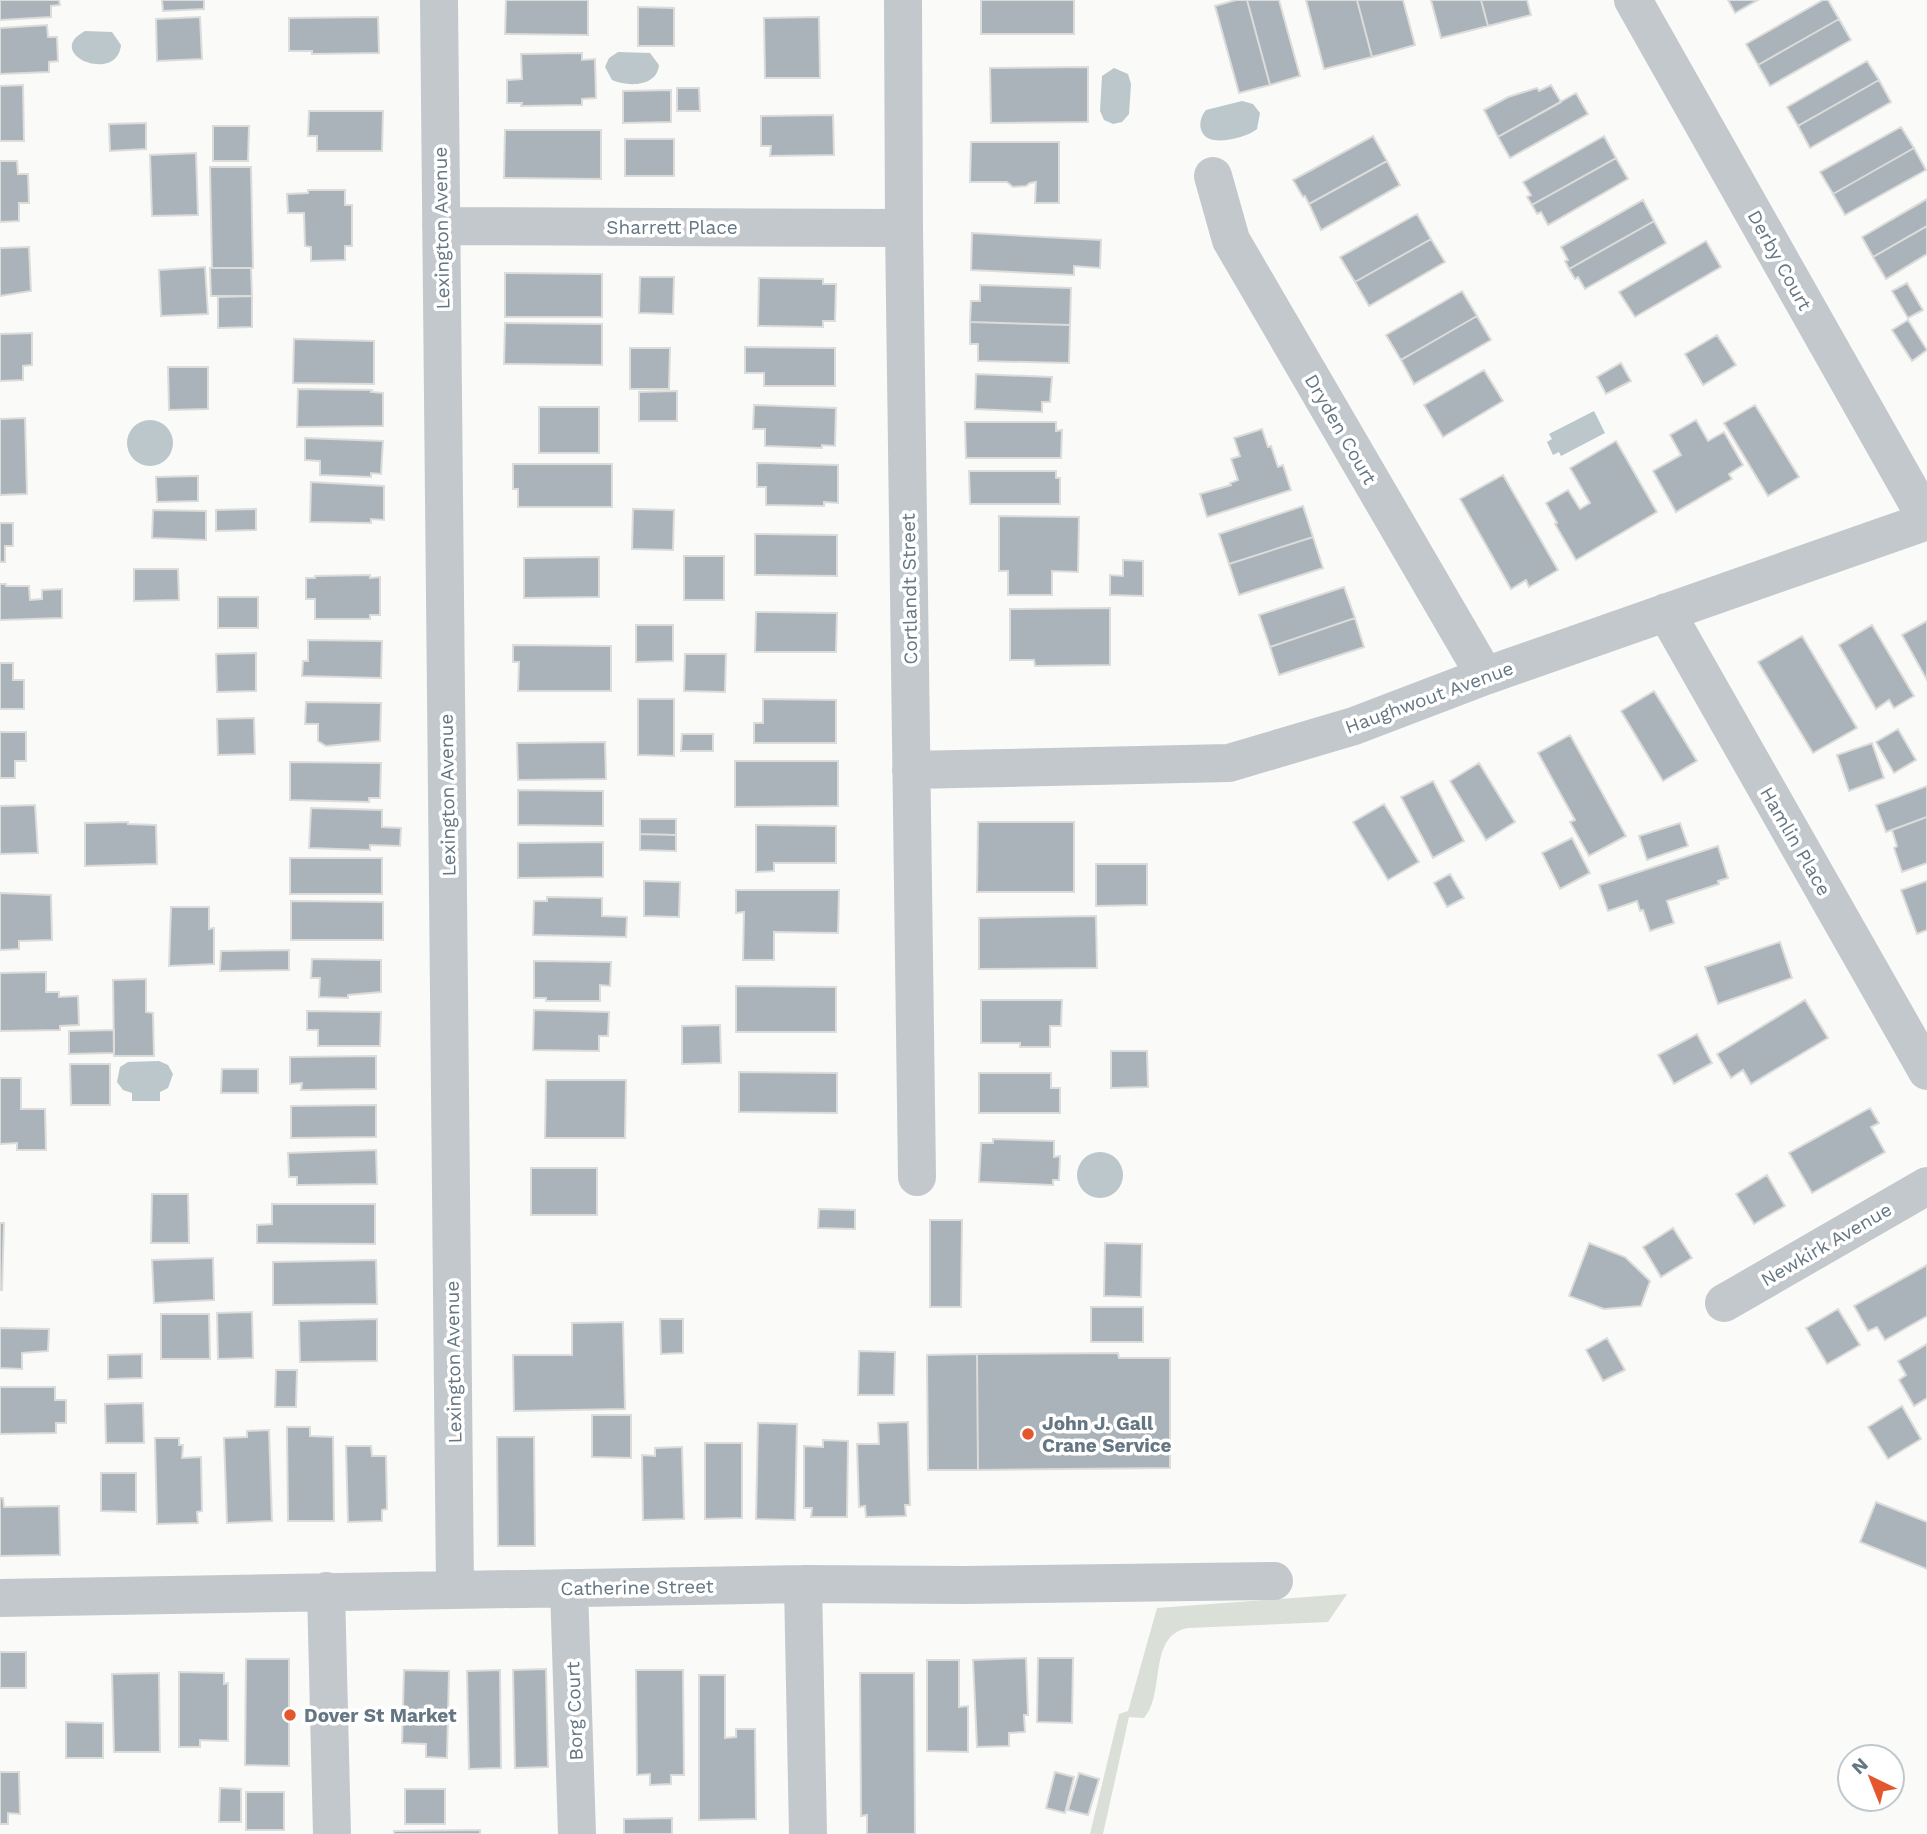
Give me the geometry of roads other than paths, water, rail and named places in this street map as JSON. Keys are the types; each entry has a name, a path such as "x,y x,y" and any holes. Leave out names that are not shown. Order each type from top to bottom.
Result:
{"street":[{"name":"Lexington Avenue","path":"439,0 455,1589"},
{"name":"Cortlandt Street","path":"903,0 917,1177"},
{"name":"Derby Court","path":"1633,0 1927,521"},
{"name":"Dryden Court","path":"1213,176 1231,240 1485,676"},
{"name":"Sharrett Place","path":"441,226 904,228"},
{"name":"Haughwout Avenue","path":"911,770 1229,764 1354,726 1485,676 1927,521"},
{"name":"Hamlin Place","path":"1666,612 1927,1071"},
{"name":"Newkirk Avenue","path":"1724,1303 1927,1186"},
{"name":"Catherine Street","path":"0,1598 803,1584 1274,1581"},
{"path":"803,1584 808,1834"},
{"name":"Borg Court","path":"569,1588 577,1834"},
{"path":"326,1591 332,1834"}],"place":[{"name":"John J. Gall Crane Service","path":"1028,1434"},
{"name":"Dover St Market","path":"290,1715"}]}
